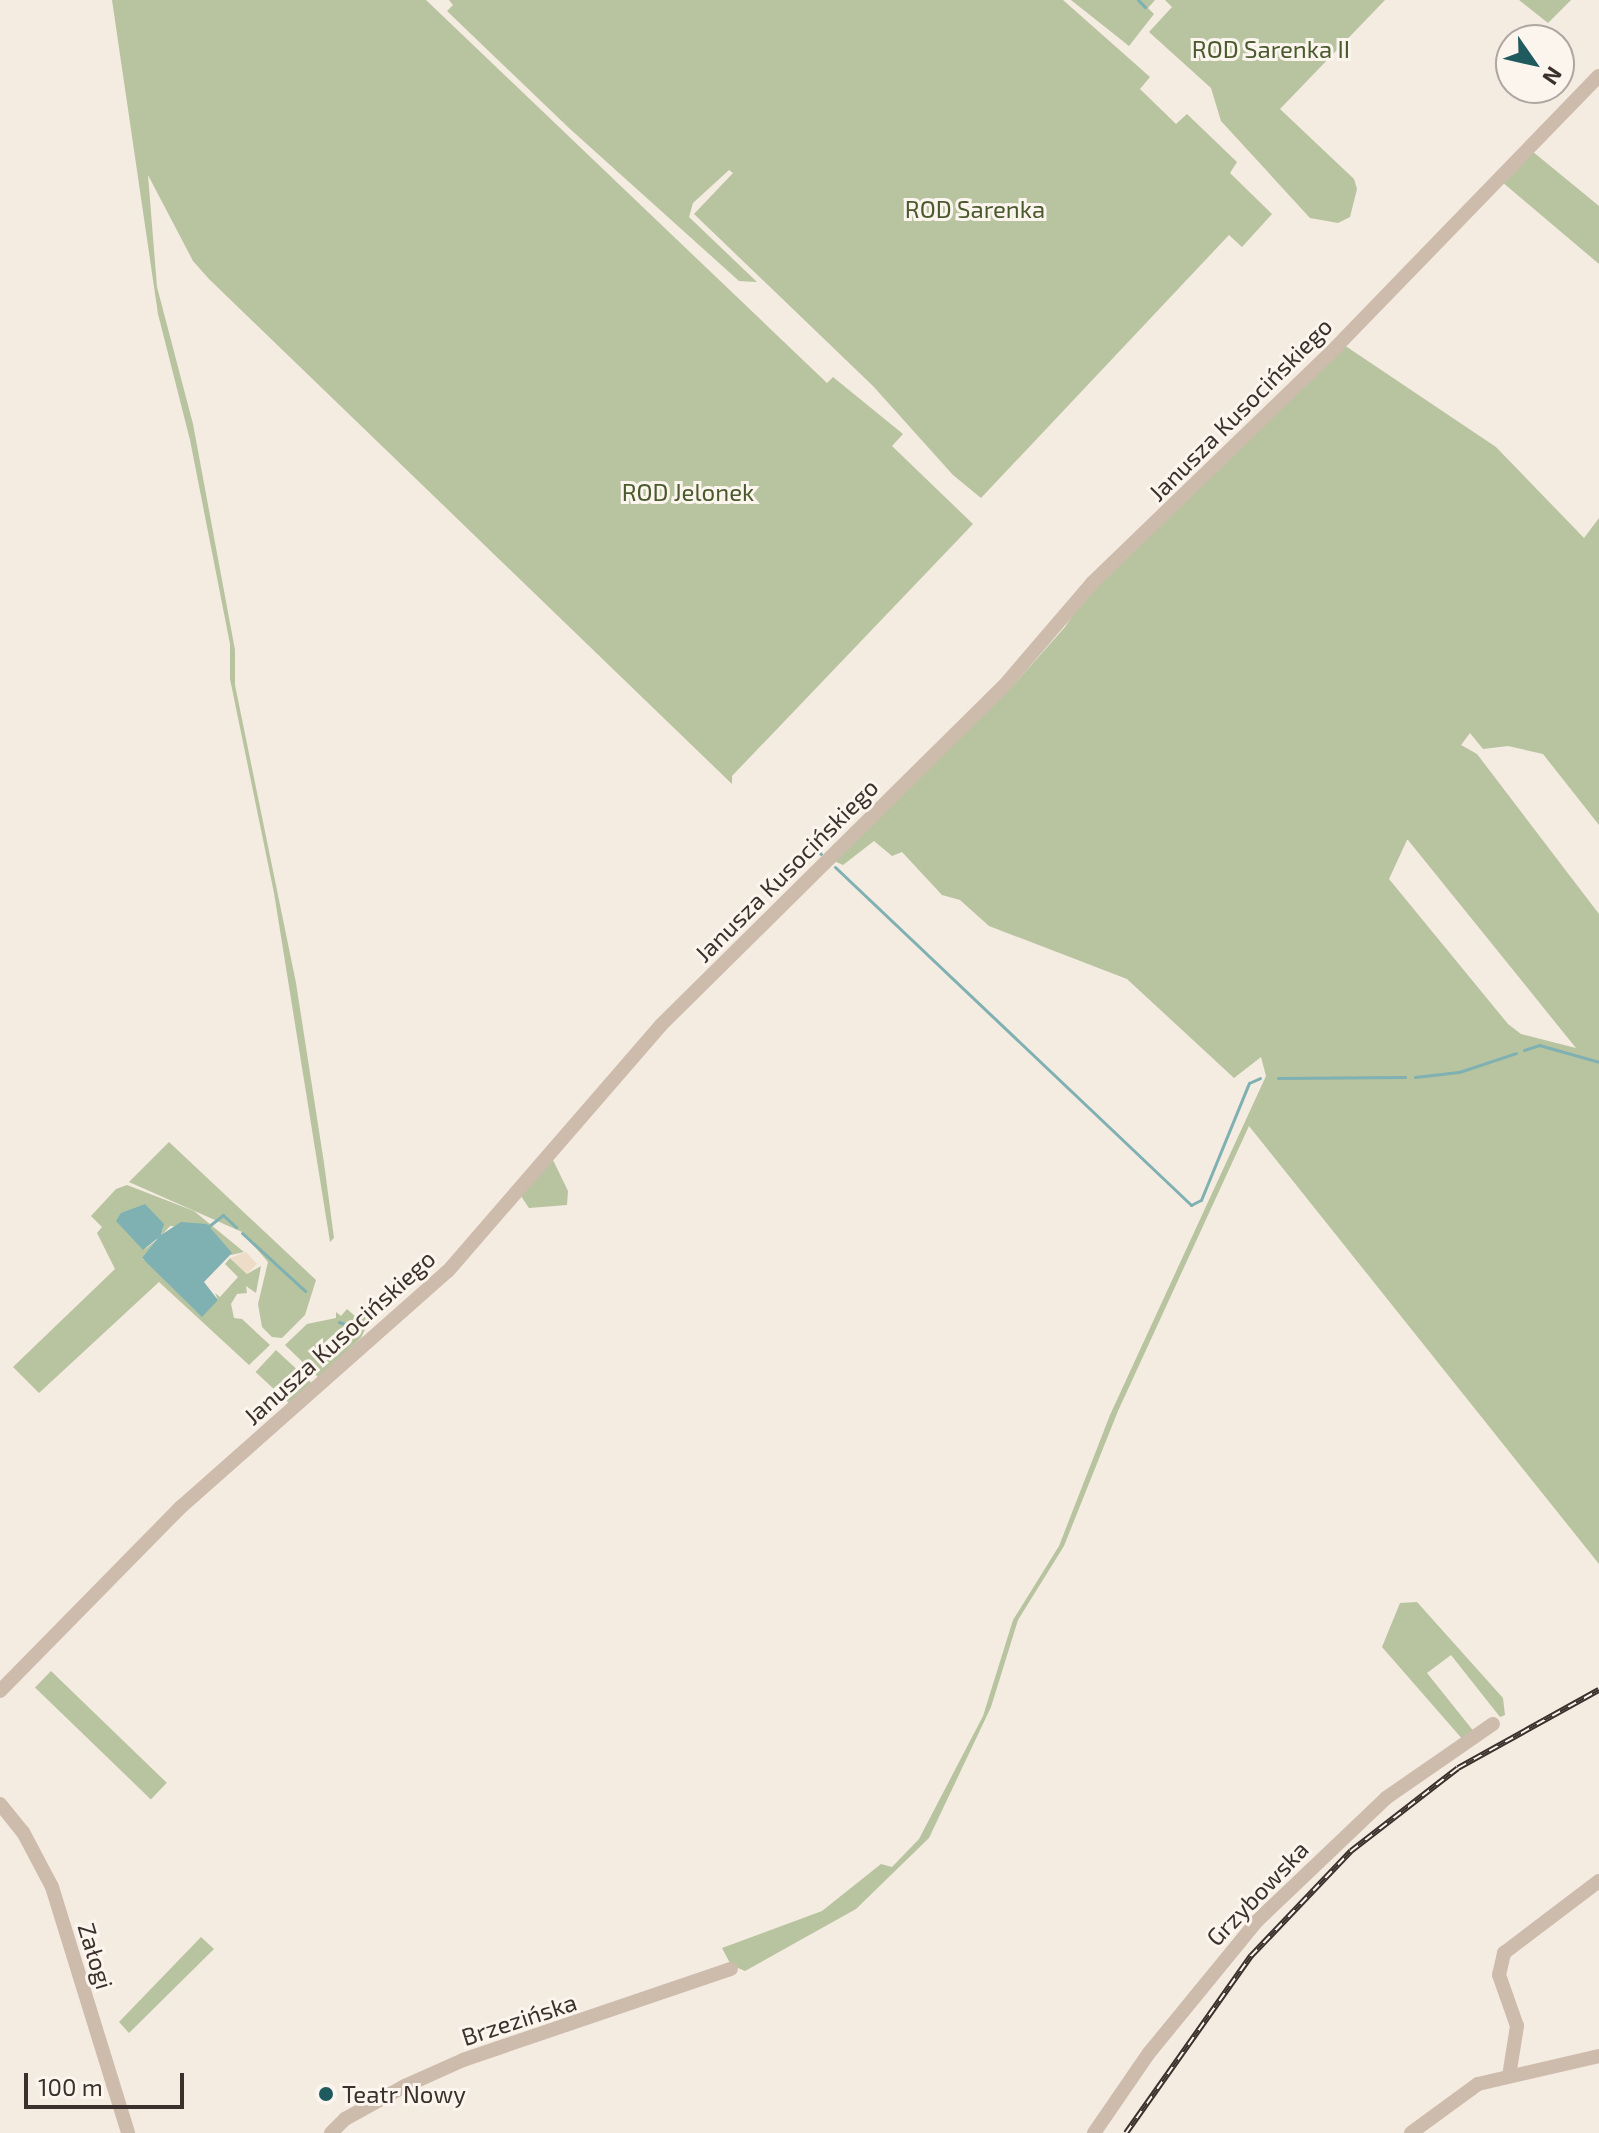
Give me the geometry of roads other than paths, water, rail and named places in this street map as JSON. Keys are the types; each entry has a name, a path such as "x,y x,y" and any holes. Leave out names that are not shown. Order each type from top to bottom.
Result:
{"street":[{"name":"Janusza Kusocińskiego","path":"0,1691 181,1507 448,1271 661,1025 1003,687 1092,583 1337,346 1599,76"},
{"name":"Grzybowska","path":"1094,2133 1149,2053 1257,1921 1386,1798 1493,1724"},
{"name":"Załogi","path":"0,1804 23,1832 52,1887 128,2133"},
{"path":"1509,2076 1517,2026 1499,1975 1504,1953 1599,1881"},
{"name":"Brzezińska","path":"331,2133 345,2119 405,2086 463,2060 731,1969"},
{"path":"1411,2133 1478,2084 1599,2056"}],"water":[{"path":"145,1204 164,1224 161,1235 181,1222 207,1224 232,1253 204,1282 218,1300 202,1317 142,1258 158,1238 143,1250 116,1221 121,1213"}],"waterway":[{"path":"1138,0 1145,7"},
{"path":"816,849 821,854"},
{"path":"835,867 1191,1205 1201,1200 1249,1083 1260,1078"},
{"path":"1524,1050 1539,1045 1599,1062"},
{"path":"1415,1077 1459,1072 1516,1053"},
{"path":"1278,1078 1405,1077"},
{"path":"209,1226 223,1215 236,1227"},
{"path":"242,1233 305,1291"},
{"path":"339,1322 358,1329"}],"railway":[{"path":"1126,2133 1251,1956 1351,1851 1458,1768 1599,1690"}],"place":[{"name":"Teatr Nowy","path":"326,2094"}],"park label":[{"name":"ROD Sarenka II","path":"1271,49"},
{"name":"ROD Sarenka","path":"975,209"},
{"name":"ROD Jelonek","path":"688,492"}]}
